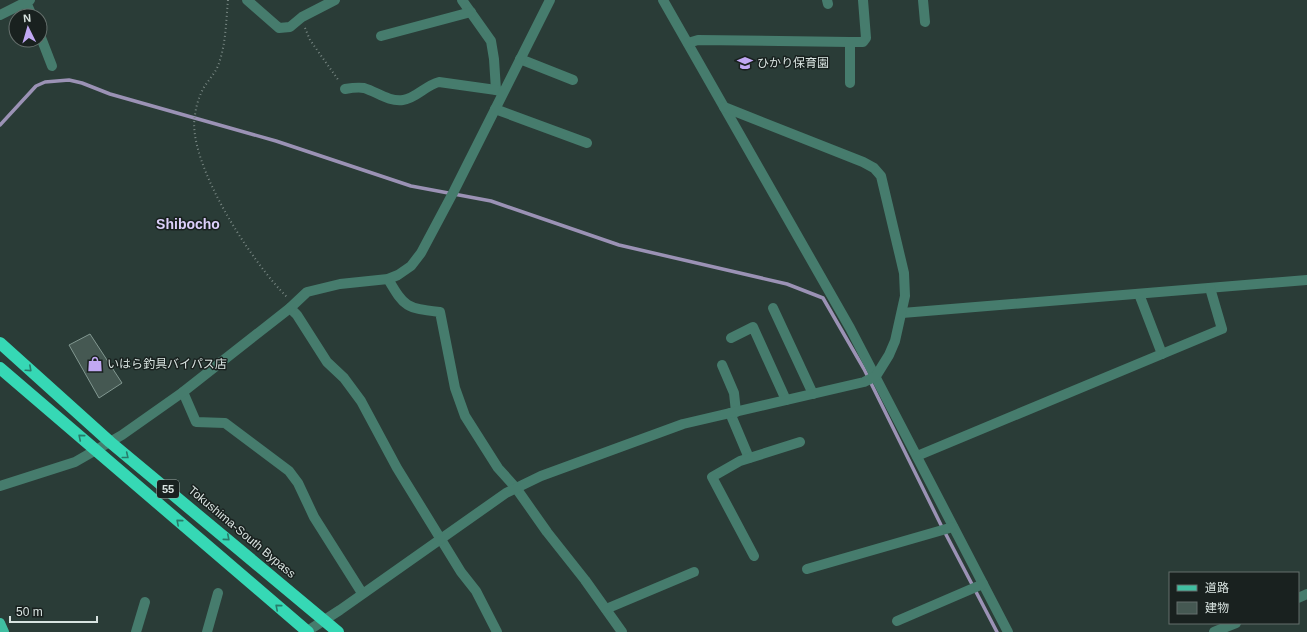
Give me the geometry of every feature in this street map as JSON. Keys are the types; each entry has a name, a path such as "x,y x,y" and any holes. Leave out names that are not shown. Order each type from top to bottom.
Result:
{"highway":[{"name":"Tokushima-South Bypass","path":"0,343 110,442 338,632"},
{"name":"55","path":"0,368 307,632"}],"main road":[{"path":"0,623 4,632"}],"street":[{"path":"247,0 279,28 290,27 302,17 335,0"},
{"path":"462,0 491,42 499,91"},
{"path":"0,486 75,462 146,420 292,306 307,292 320,288 356,282 388,279 398,275 411,266 421,253 452,195 495,109 499,91 520,59 550,0"},
{"path":"663,0 724,107 870,379 917,456 946,530 977,587 1008,632"},
{"path":"688,43 698,40 863,42 866,38 862,0"},
{"path":"923,0 925,22"},
{"path":"1,15 28,1"},
{"path":"381,36 471,12"},
{"path":"850,42 850,83"},
{"path":"45,48 52,66"},
{"path":"520,59 573,80"},
{"path":"345,89 362,88 388,98 403,100 417,94 430,84 439,82 499,91"},
{"path":"307,632 441,540 506,493 540,476 683,424 813,394 870,379 890,355 902,313 905,296 904,273 881,176 874,168 863,162 724,107"},
{"path":"495,109 587,143"},
{"path":"388,279 400,300 409,307 440,312 455,388 465,416 498,468 516,488 622,632"},
{"path":"902,313 1307,280"},
{"path":"917,456 1222,329 1210,288"},
{"path":"1139,294 1162,354"},
{"path":"292,306 327,362 344,378 361,401 381,441 461,572 476,591 497,632"},
{"path":"773,308 813,394"},
{"path":"731,338 753,327 786,400"},
{"path":"722,365 734,393 733,412 750,458"},
{"path":"183,392 196,422 225,423 289,471 298,484 314,517 362,593"},
{"path":"754,556 712,477 740,461 800,442"},
{"path":"807,568 946,530"},
{"path":"606,609 694,572"},
{"path":"897,621 977,587"},
{"path":"207,632 218,593"},
{"path":"136,632 145,602"},
{"path":"1214,632 1234,624"}],"path":[{"path":"228,0 224,45 219,64 204,88 195,114 194,120 199,153 224,212 262,268 292,306"},
{"path":"302,17 310,40 345,89"}],"building":[{"name":"いはら釣具バイパス店","path":"90,334 122,383 99,398 69,345"}],"waterway":[{"path":"0,125 36,86 45,82 69,80 82,83 110,94 276,141 411,186 491,201 619,245 787,284 823,298 864,369 941,525 997,632"}],"place":[{"name":"ひかり保育園","path":"745,63"},
{"name":"いはら釣具バイパス店","path":"95,364"}],"district":[{"name":"Shibocho","path":"188,224"}]}
